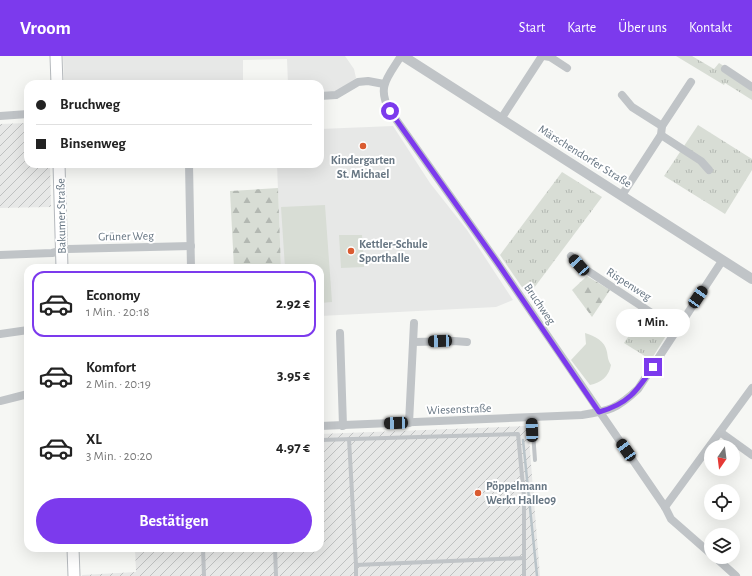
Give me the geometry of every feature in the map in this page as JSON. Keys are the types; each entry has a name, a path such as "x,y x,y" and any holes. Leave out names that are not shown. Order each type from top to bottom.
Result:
{"main road":[{"path":"56,56 57,80"},
{"name":"Bakumer Straße","path":"59,168 62,264"},
{"path":"73,552 74,576"}],"street":[{"path":"501,119 543,56 550,57 567,68"},
{"path":"324,96 336,95 358,82 368,80 384,84 407,57"},
{"name":"Märschendorfer Straße","path":"407,57 501,119 752,279"},
{"path":"725,70 752,87"},
{"path":"622,196 691,82"},
{"name":"Bruchweg","path":"384,84 384,101 390,111 500,267 665,507 671,519 704,548"},
{"path":"622,95 632,107 700,161 709,170"},
{"path":"0,116 24,114"},
{"path":"189,168 191,264"},
{"name":"Grüner Weg","path":"0,255 52,253 68,249 191,246"},
{"name":"Rispenweg","path":"571,256 579,265 676,329"},
{"name":"Wiesenstraße","path":"324,426 582,415 614,408 627,400 638,390 722,260"},
{"path":"409,423 414,323"},
{"path":"0,334 24,331"},
{"path":"340,333 342,426"},
{"path":"414,342 467,342"},
{"path":"665,507 752,388"},
{"path":"0,401 24,395"},
{"path":"720,432 752,455"},
{"path":"723,564 736,576"}],"lane":[{"path":"532,418 535,460"},
{"path":"324,440 518,434 524,498 524,576"},
{"path":"350,439 356,576"},
{"path":"203,552 204,576"},
{"path":"275,552 276,576"},
{"path":"356,565 524,558"}],"shaded area":[{"path":"63,56 345,56 354,69 356,78 336,92 324,92 324,80 288,80 287,59 243,60 243,80 64,80"},
{"path":"24,123 24,168 50,168 51,207 0,208 0,124"},
{"path":"393,126 430,183 467,230 513,300 496,307 324,316 324,264 281,264 277,168 324,168 324,129"},
{"path":"528,426 540,576 82,576 136,572 135,552 324,552 324,434"}],"green space":[{"path":"676,56 692,56 714,69 719,63 752,84 752,100 725,83 724,85"},
{"path":"698,125 752,159 752,170 725,214 664,176"},
{"path":"562,172 602,197 528,296 500,255"},
{"path":"278,188 281,264 234,264 230,191"},
{"path":"325,205 332,302 324,303 324,264 285,264 281,207"},
{"name":"Kettler-Schule Sporthalle","path":"339,235 362,235 364,267 341,268"},
{"path":"587,276 610,290 592,317 572,290"},
{"path":"645,312 668,330 651,360 624,343"},
{"path":"585,333 596,337 602,342 606,348 611,365 604,378 598,383 590,385 571,360 586,344"}],"waterway":[{"path":"523,440 537,576"}],"place":[{"name":"Kindergarten St. Michael","path":"363,146"},
{"name":"Kettler-Schule Sporthalle","path":"351,251"},
{"name":"Pöppelmann Werk1 Halle09","path":"478,493"}],"route":[{"path":"390,111 497,262 599,412 614,408 627,400 638,390 653,367"}]}
